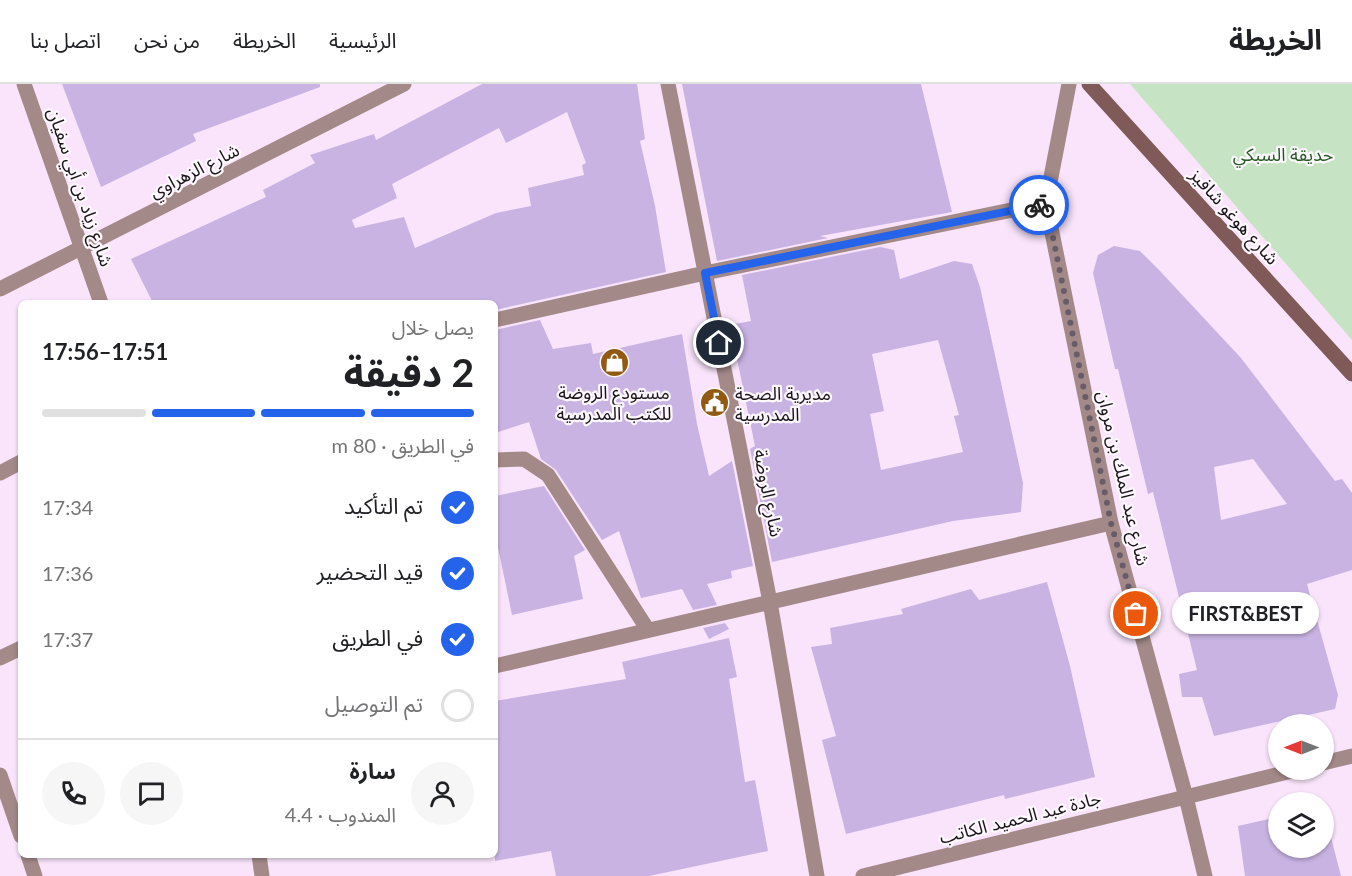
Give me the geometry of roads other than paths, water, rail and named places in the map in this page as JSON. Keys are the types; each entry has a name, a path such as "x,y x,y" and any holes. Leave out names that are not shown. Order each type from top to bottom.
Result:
{"main road":[{"name":"شارع هوغو شافيز","path":"1089,84 1352,374"}],"street":[{"name":"شارع زياد بن أبي سفيان","path":"24,84 100,300"},
{"name":"شارع الزهراوي","path":"0,289 83,249 404,84"},
{"name":"شارع الروضة","path":"668,84 770,602 817,876"},
{"name":"شارع عبد الملك بن مروان","path":"1069,84 1046,203 1111,523 1186,797 1205,876"},
{"path":"498,319 705,273 1046,203"},
{"path":"498,460 524,459 548,475 648,630"},
{"path":"0,473 18,464"},
{"path":"498,665 1111,523"},
{"path":"0,658 18,649"},
{"path":"1334,760 1352,756"},
{"path":"0,775 18,827"},
{"name":"جادة عبد الحميد الكاتب","path":"862,876 1268,777"},
{"path":"29,858 35,876"},
{"path":"259,858 262,876"}],"place":[{"name":"مستودع الروضة للكتب المدرسية","path":"614,363"},
{"name":"مديرية الصحة المدرسية","path":"714,403"},
{"name":"FIRST&BEST","path":"1136,614"}],"park label":[{"name":"حديقة السبكي","path":"1283,154"}]}
